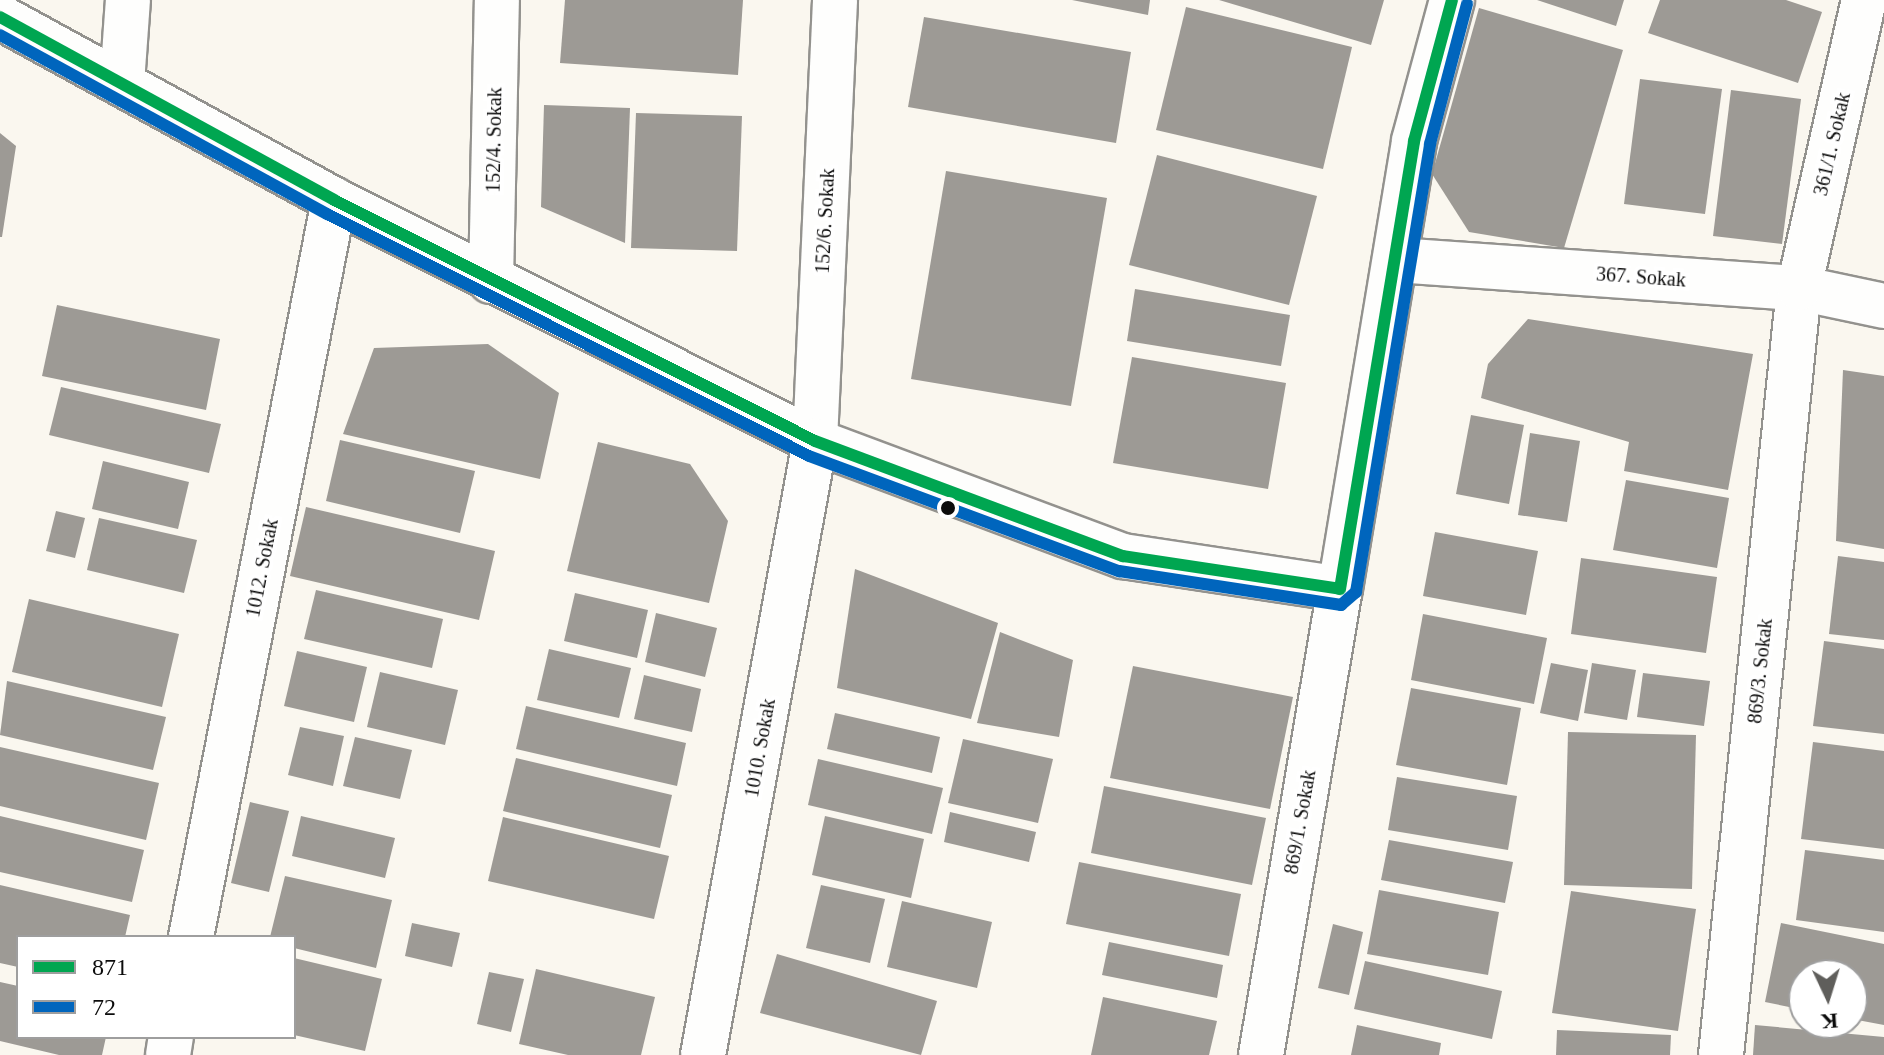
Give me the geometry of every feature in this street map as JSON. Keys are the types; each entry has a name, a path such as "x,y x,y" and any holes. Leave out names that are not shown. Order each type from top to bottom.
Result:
{"street":[{"path":"122,83 128,0"},
{"name":"152/4. Sokak","path":"491,281 497,0"},
{"name":"152/6. Sokak","path":"815,441 835,0"},
{"name":"869/1. Sokak","path":"1261,1055 1414,141 1452,0"},
{"name":"361/1. Sokak","path":"1799,288 1864,0"},
{"path":"0,17 334,200 815,441 1123,556 1340,589"},
{"name":"1012. Sokak","path":"191,935 334,200"},
{"name":"367. Sokak","path":"1396,260 1799,288 1884,306"},
{"name":"869/3. Sokak","path":"1721,1055 1799,288"},
{"name":"1010. Sokak","path":"703,1055 815,441"}],"building":[{"path":"565,0 743,0 738,75 560,63"},
{"path":"1072,0 1150,0 1148,15"},
{"path":"1219,0 1384,0 1371,45"},
{"path":"1537,0 1624,0 1616,26"},
{"path":"1660,0 1786,0 1822,12 1798,83 1648,33"},
{"path":"1186,7 1352,47 1323,169 1156,130"},
{"path":"1479,8 1623,50 1564,248 1469,232 1432,174"},
{"path":"924,17 1131,52 1116,143 908,107"},
{"path":"1640,79 1722,89 1705,214 1624,204"},
{"path":"1731,90 1801,99 1782,244 1713,236"},
{"path":"544,105 630,108 625,243 541,207"},
{"path":"636,113 742,116 737,251 631,248"},
{"path":"0,133 16,146 2,237 0,237"},
{"path":"1157,155 1317,196 1289,305 1129,265"},
{"path":"946,171 1107,198 1071,406 911,379"},
{"path":"1135,289 1290,315 1281,366 1127,341"},
{"path":"57,305 220,339 206,410 42,376"},
{"path":"1528,319 1753,354 1728,490 1624,471 1629,442 1481,398 1488,364"},
{"path":"488,344 559,393 540,479 343,434 374,348"},
{"path":"1132,357 1286,383 1268,489 1113,463"},
{"path":"1843,370 1884,376 1884,549 1836,541"},
{"path":"61,387 221,424 209,473 49,435"},
{"path":"1471,415 1524,425 1509,504 1456,494"},
{"path":"1530,433 1580,441 1567,522 1518,515"},
{"path":"340,440 475,471 460,533 326,501"},
{"path":"598,442 690,464 728,521 709,603 567,571"},
{"path":"103,461 189,482 178,529 92,509"},
{"path":"1626,480 1729,498 1717,568 1613,550"},
{"path":"306,507 495,551 479,620 290,576"},
{"path":"56,511 85,518 75,558 46,551"},
{"path":"99,518 197,540 184,593 87,570"},
{"path":"1435,532 1538,551 1526,615 1423,596"},
{"path":"1838,556 1884,562 1884,640 1829,634"},
{"path":"1581,558 1717,577 1706,653 1571,634"},
{"path":"855,569 998,623 971,719 837,688"},
{"path":"316,590 443,619 432,668 304,639"},
{"path":"575,593 648,610 637,658 564,641"},
{"path":"29,599 179,634 162,707 12,672"},
{"path":"656,613 717,628 705,677 645,662"},
{"path":"1423,614 1547,638 1534,704 1411,680"},
{"path":"1000,632 1073,660 1059,737 977,723"},
{"path":"1824,641 1884,649 1884,734 1813,726"},
{"path":"549,649 631,668 619,718 537,700"},
{"path":"297,651 367,667 354,722 284,706"},
{"path":"1551,663 1588,670 1578,721 1540,713"},
{"path":"1592,663 1636,670 1627,720 1584,713"},
{"path":"1133,666 1293,697 1270,809 1110,778"},
{"path":"380,672 458,690 445,745 367,727"},
{"path":"1643,673 1710,681 1704,726 1637,717"},
{"path":"644,675 701,689 692,732 634,719"},
{"path":"7,681 166,717 153,770 0,735"},
{"path":"1411,688 1521,708 1507,785 1396,765"},
{"path":"526,706 686,743 677,786 516,749"},
{"path":"835,713 940,737 932,773 827,749"},
{"path":"300,727 344,736 333,786 288,775"},
{"path":"1568,732 1696,735 1692,889 1564,885"},
{"path":"355,737 412,750 400,799 343,786"},
{"path":"963,739 1053,759 1038,823 948,803"},
{"path":"1813,742 1884,751 1884,849 1801,839"},
{"path":"0,747 159,783 146,840 0,806"},
{"path":"516,758 672,795 660,848 503,811"},
{"path":"818,759 943,788 932,834 808,805"},
{"path":"1397,777 1517,796 1508,850 1388,830"},
{"path":"1104,786 1266,818 1252,885 1091,853"},
{"path":"250,802 289,811 269,892 231,883"},
{"path":"950,812 1036,832 1029,862 944,842"},
{"path":"0,816 144,850 132,902 0,872"},
{"path":"301,816 395,838 385,878 292,856"},
{"path":"825,816 924,839 911,898 812,875"},
{"path":"503,817 669,856 654,919 488,881"},
{"path":"1389,840 1513,862 1505,903 1381,880"},
{"path":"1805,850 1884,860 1884,932 1796,920"},
{"path":"1079,862 1241,894 1229,956 1066,924"},
{"path":"285,876 392,900 376,968 296,948 296,935 270,935"},
{"path":"0,885 130,915 125,935 16,935 16,967 0,963"},
{"path":"821,885 885,899 870,963 806,948"},
{"path":"1379,890 1499,912 1488,975 1367,954"},
{"path":"1571,891 1696,909 1678,1031 1552,1013"},
{"path":"902,901 992,922 977,988 887,967"},
{"path":"412,923 460,933 452,967 405,956"},
{"path":"1781,923 1884,944 1884,1025 1868,1022 1868,959 1788,959 1788,1007 1765,1002"},
{"path":"1333,924 1363,932 1349,995 1318,988"},
{"path":"1109,942 1223,965 1217,998 1102,975"},
{"path":"777,954 937,1001 921,1055 760,1013"},
{"path":"296,958 382,979 365,1051 296,1035"},
{"path":"1365,961 1502,991 1492,1039 1354,1009"},
{"path":"536,969 655,997 641,1055 568,1055 519,1044"},
{"path":"489,972 524,979 511,1032 477,1024"},
{"path":"0,982 16,986 16,1039 106,1039 102,1055 59,1055 0,1041"},
{"path":"1103,997 1217,1021 1209,1055 1091,1055"},
{"path":"1357,1025 1441,1043 1439,1055 1351,1055"},
{"path":"1755,1025 1788,1028 1788,1039 1884,1037 1884,1055 1753,1055"},
{"path":"1557,1030 1671,1035 1670,1055 1556,1055"}],"transit line":[{"name":"871","path":"0,17 334,200 815,441 1123,556 1340,589 1414,141 1452,0"},
{"name":"72","path":"0,35 327,214 809,456 1119,571 1341,605 1356,592 1430,144 1467,4"}]}
